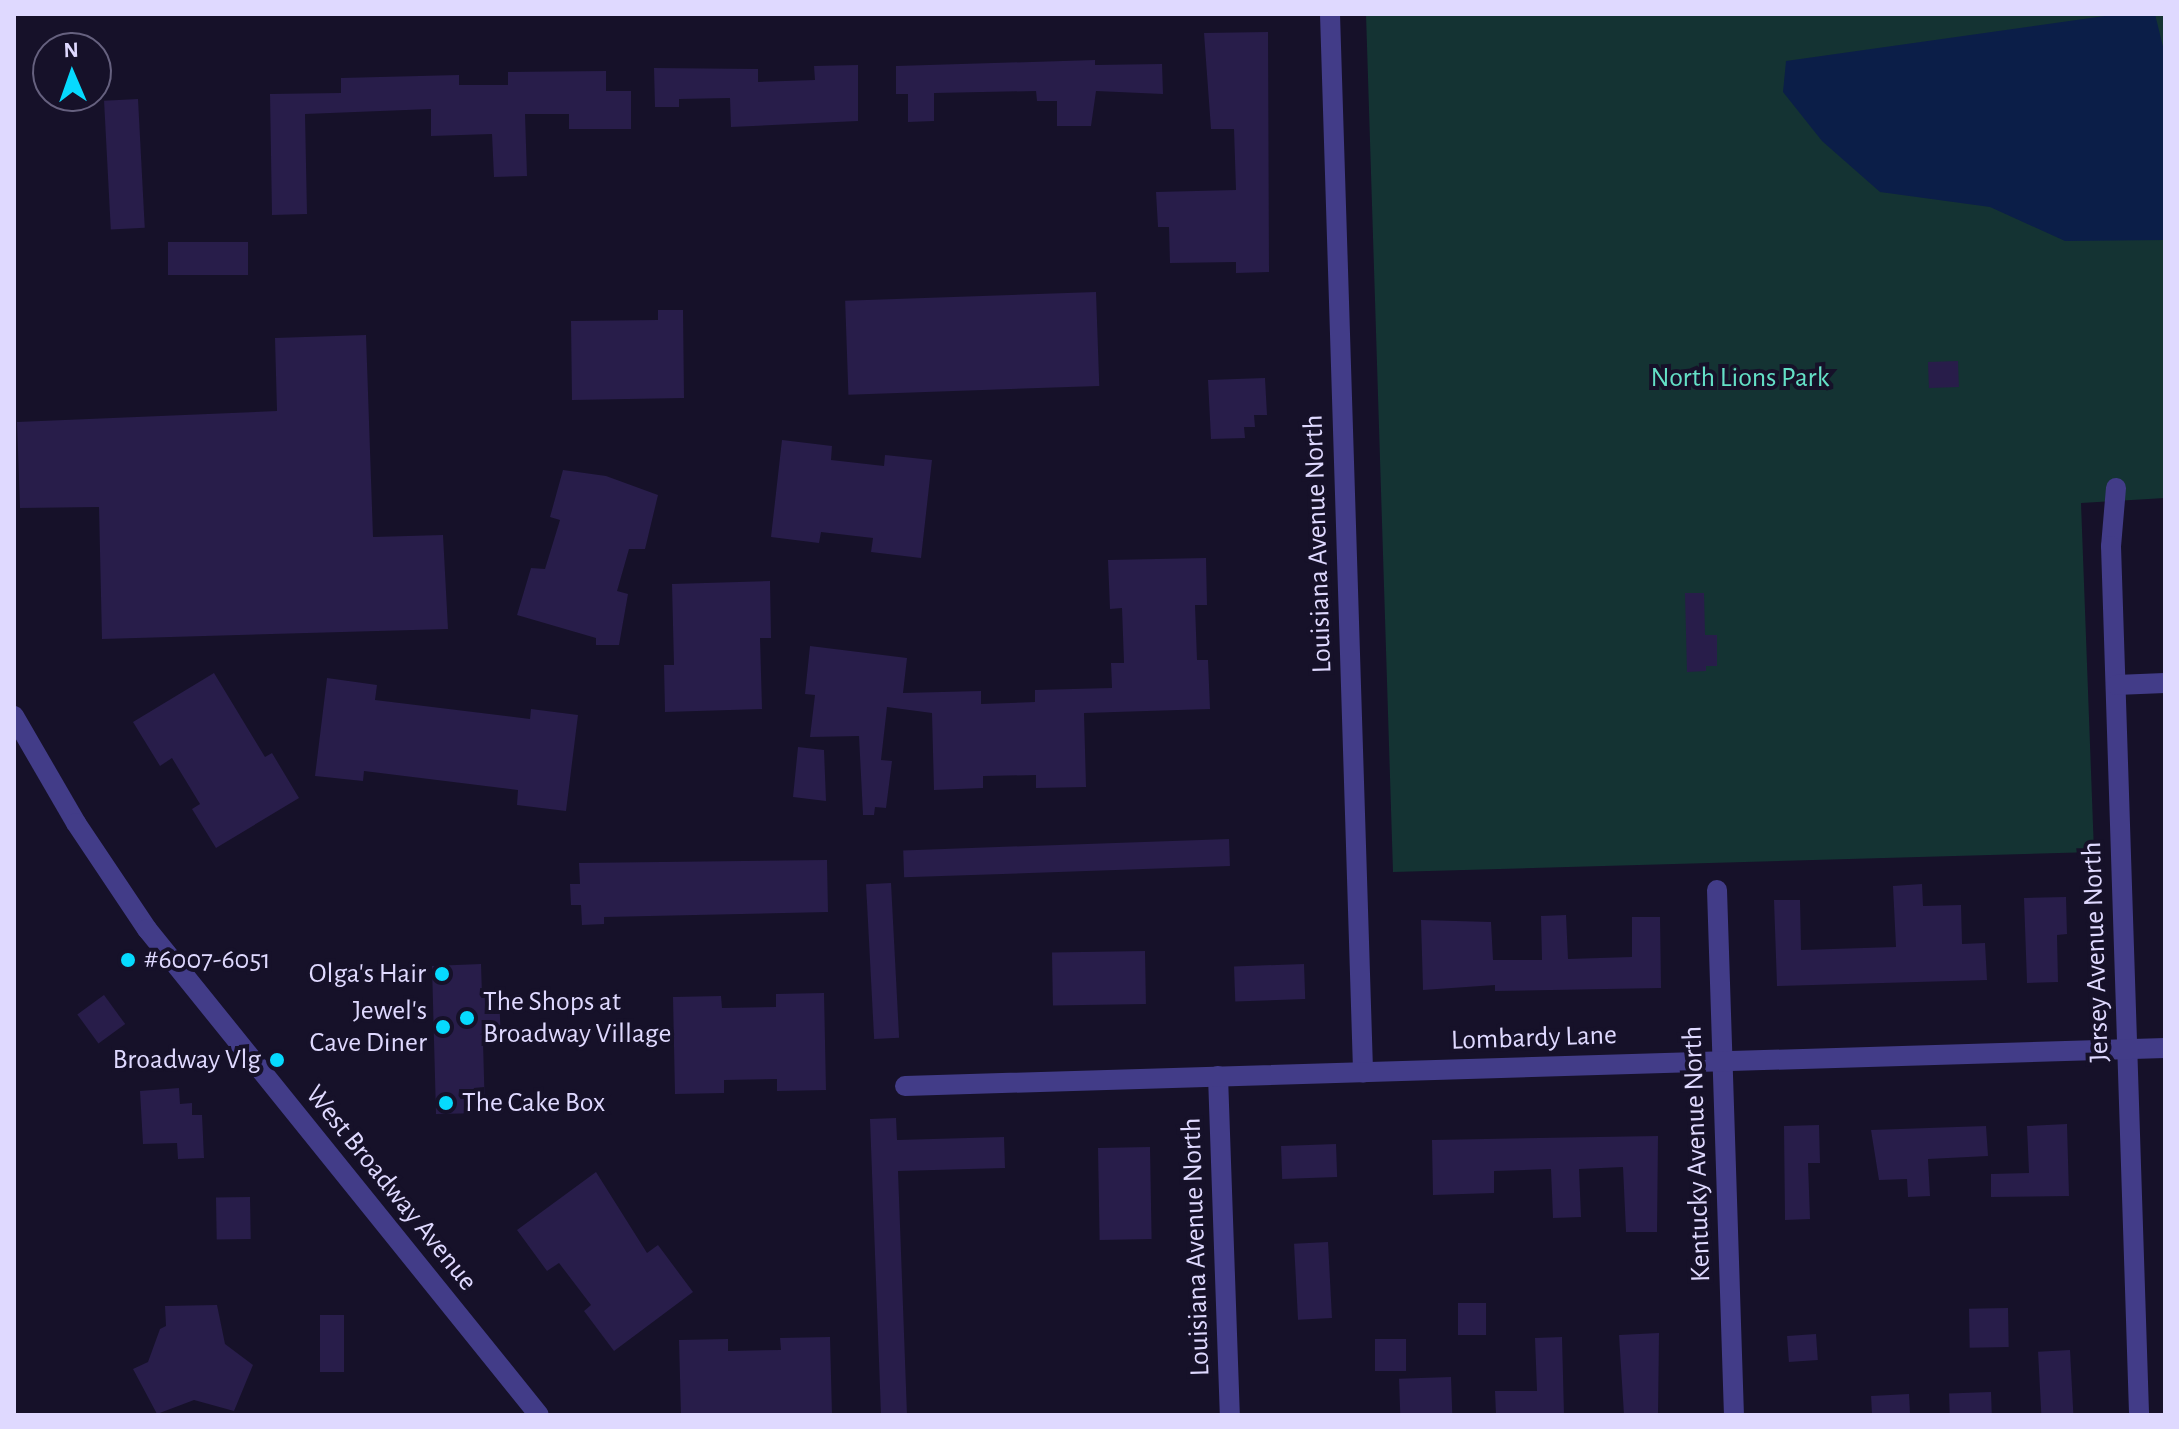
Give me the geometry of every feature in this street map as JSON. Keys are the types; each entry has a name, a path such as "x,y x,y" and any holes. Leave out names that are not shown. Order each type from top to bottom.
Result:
{"street":[{"name":"Louisiana Avenue North","path":"1330,14 1363,1072"},
{"name":"Jersey Avenue North","path":"2116,488 2111,546 2139,1415"},
{"path":"2116,685 2165,683"},
{"name":"West Broadway Avenue","path":"14,716 76,823 147,929 539,1415"},
{"name":"Kentucky Avenue North","path":"1717,890 1734,1415"},
{"name":"Lombardy Lane","path":"905,1086 2165,1048"},
{"name":"Louisiana Avenue North","path":"1218,1076 1230,1415"}],"green space":[{"name":"North Lions Park","path":"1366,14 2165,14 2165,498 2081,503 2094,852 1393,872"}],"water":[{"path":"2119,14 2155,14 2165,55 2165,240 2065,241 1990,207 1880,192 1822,141 1783,92 1786,61"}],"building":[{"path":"1268,32 1269,272 1236,273 1236,262 1170,263 1169,227 1158,227 1156,192 1236,190 1234,129 1211,129 1204,33"},
{"path":"1095,60 1095,65 1162,64 1163,94 1096,91 1091,126 1057,126 1057,101 1037,101 1036,91 934,93 934,121 908,122 908,94 896,94 896,66"},
{"path":"858,65 858,121 731,127 730,98 679,99 679,107 655,107 654,68 758,69 758,82 815,80 814,66"},
{"path":"606,71 606,91 631,91 631,129 569,129 569,114 525,114 527,176 494,177 492,134 431,136 431,109 305,114 307,214 272,215 270,94 341,93 341,78 459,75 459,85 508,85 508,72"},
{"path":"138,99 145,228 111,230 105,112 112,112 112,100"},
{"path":"168,242 248,242 248,275 168,275"},
{"path":"1096,292 1099,386 848,395 845,301"},
{"path":"658,310 683,310 684,398 572,400 571,321 658,320"},
{"path":"366,335 373,537 443,535 448,629 102,639 99,507 20,508 17,422 277,411 275,338"},
{"path":"1958,361 1959,387 1929,388 1928,362"},
{"path":"1265,378 1267,415 1254,415 1255,427 1244,427 1245,438 1211,439 1208,380"},
{"path":"782,440 832,446 831,460 884,466 885,455 932,460 921,558 871,552 873,538 821,532 819,543 771,537"},
{"path":"563,470 606,476 658,495 645,549 629,549 617,591 628,594 619,645 596,645 596,638 517,615 531,568 545,569 560,520 550,517"},
{"path":"1206,558 1207,605 1195,605 1197,660 1208,660 1210,709 1084,713 1086,787 1036,788 1036,775 983,776 983,788 934,790 932,713 887,707 881,760 892,761 886,808 875,807 874,815 863,815 859,736 810,737 815,695 805,694 810,646 907,658 903,693 981,691 981,704 1035,702 1035,690 1112,688 1111,663 1124,663 1122,608 1110,609 1108,560"},
{"path":"770,581 771,638 760,638 762,709 665,712 664,665 674,665 672,584"},
{"path":"1685,593 1704,593 1705,635 1717,635 1717,666 1706,666 1706,671 1687,672"},
{"path":"214,673 265,757 272,753 299,798 216,848 192,809 200,804 172,758 160,766 133,722"},
{"path":"327,678 377,685 375,700 530,719 531,709 578,715 566,811 517,805 518,790 364,771 363,781 315,776"},
{"path":"798,747 824,750 826,801 793,797"},
{"path":"1229,839 1230,866 904,877 903,850"},
{"path":"827,860 828,912 604,917 604,924 582,925 581,905 571,905 570,884 580,884 579,863"},
{"path":"891,883 899,1038 874,1039 866,884"},
{"path":"1922,884 1923,906 1961,905 1962,944 1985,943 1987,980 1777,986 1774,900 1800,900 1801,950 1896,947 1893,886"},
{"path":"2066,897 2067,934 2057,935 2058,982 2027,983 2024,898"},
{"path":"1566,915 1568,959 1632,957 1632,917 1660,917 1661,988 1495,991 1495,985 1423,990 1421,920 1491,922 1493,960 1542,960 1541,916"},
{"path":"1145,951 1146,1004 1053,1006 1052,953"},
{"name":"The Shops at Broadway Village","path":"481,964 482,995 499,994 501,1042 483,1042 485,1113 436,1114 432,966"},
{"path":"1304,964 1305,999 1235,1001 1234,966"},
{"path":"824,993 826,1090 777,1091 777,1079 724,1080 724,1093 675,1094 673,997 721,996 722,1008 776,1007 776,994"},
{"path":"104,995 125,1024 98,1044 77,1014"},
{"path":"179,1088 180,1104 192,1103 192,1115 202,1115 204,1158 178,1159 177,1143 143,1144 140,1091"},
{"path":"896,1118 897,1140 1004,1137 1005,1168 898,1171 907,1415 881,1415 870,1119"},
{"path":"2067,1124 2069,1196 1991,1197 1991,1174 2029,1173 2027,1126"},
{"path":"1819,1125 1820,1163 1808,1163 1810,1219 1785,1220 1784,1126"},
{"path":"1986,1126 1988,1156 1928,1159 1930,1196 1908,1197 1907,1179 1879,1180 1871,1130"},
{"path":"1658,1136 1657,1232 1626,1232 1623,1167 1579,1169 1581,1217 1553,1218 1551,1169 1494,1171 1494,1193 1433,1195 1432,1140"},
{"path":"1336,1144 1337,1177 1282,1179 1281,1146"},
{"path":"1150,1147 1152,1239 1100,1240 1098,1148"},
{"path":"596,1172 647,1253 658,1245 693,1292 614,1351 584,1311 591,1305 559,1263 547,1271 517,1230"},
{"path":"250,1197 251,1239 217,1240 216,1198"},
{"path":"1328,1242 1332,1318 1298,1320 1294,1244"},
{"path":"1458,1303 1486,1303 1486,1335 1458,1335"},
{"path":"217,1305 225,1344 253,1365 234,1411 194,1400 157,1414 133,1369 148,1362 160,1329 166,1326 165,1306"},
{"path":"2008,1308 2009,1347 1970,1348 1969,1309"},
{"path":"320,1315 344,1315 344,1372 320,1372"},
{"path":"1659,1333 1658,1415 1624,1415 1619,1335"},
{"path":"1816,1334 1818,1360 1789,1362 1787,1336"},
{"path":"830,1337 832,1415 681,1415 679,1340 728,1339 728,1351 781,1350 780,1338"},
{"path":"1562,1337 1564,1415 1496,1415 1495,1391 1537,1391 1535,1338"},
{"path":"1375,1339 1406,1339 1406,1371 1375,1371"},
{"path":"2070,1350 2073,1415 2041,1415 2038,1352"},
{"path":"1451,1377 1452,1415 1400,1415 1399,1379"},
{"path":"1991,1392 1992,1415 1950,1415 1949,1393"},
{"path":"1909,1394 1910,1415 1872,1415 1871,1396"}],"place":[{"name":"#6007-6051","path":"128,960"},
{"name":"Olga's Hair","path":"442,974"},
{"name":"The Shops at Broadway Village","path":"467,1018"},
{"name":"Jewel's Cave Diner","path":"443,1027"},
{"name":"Broadway Vlg","path":"277,1060"},
{"name":"The Cake Box","path":"446,1103"}]}
